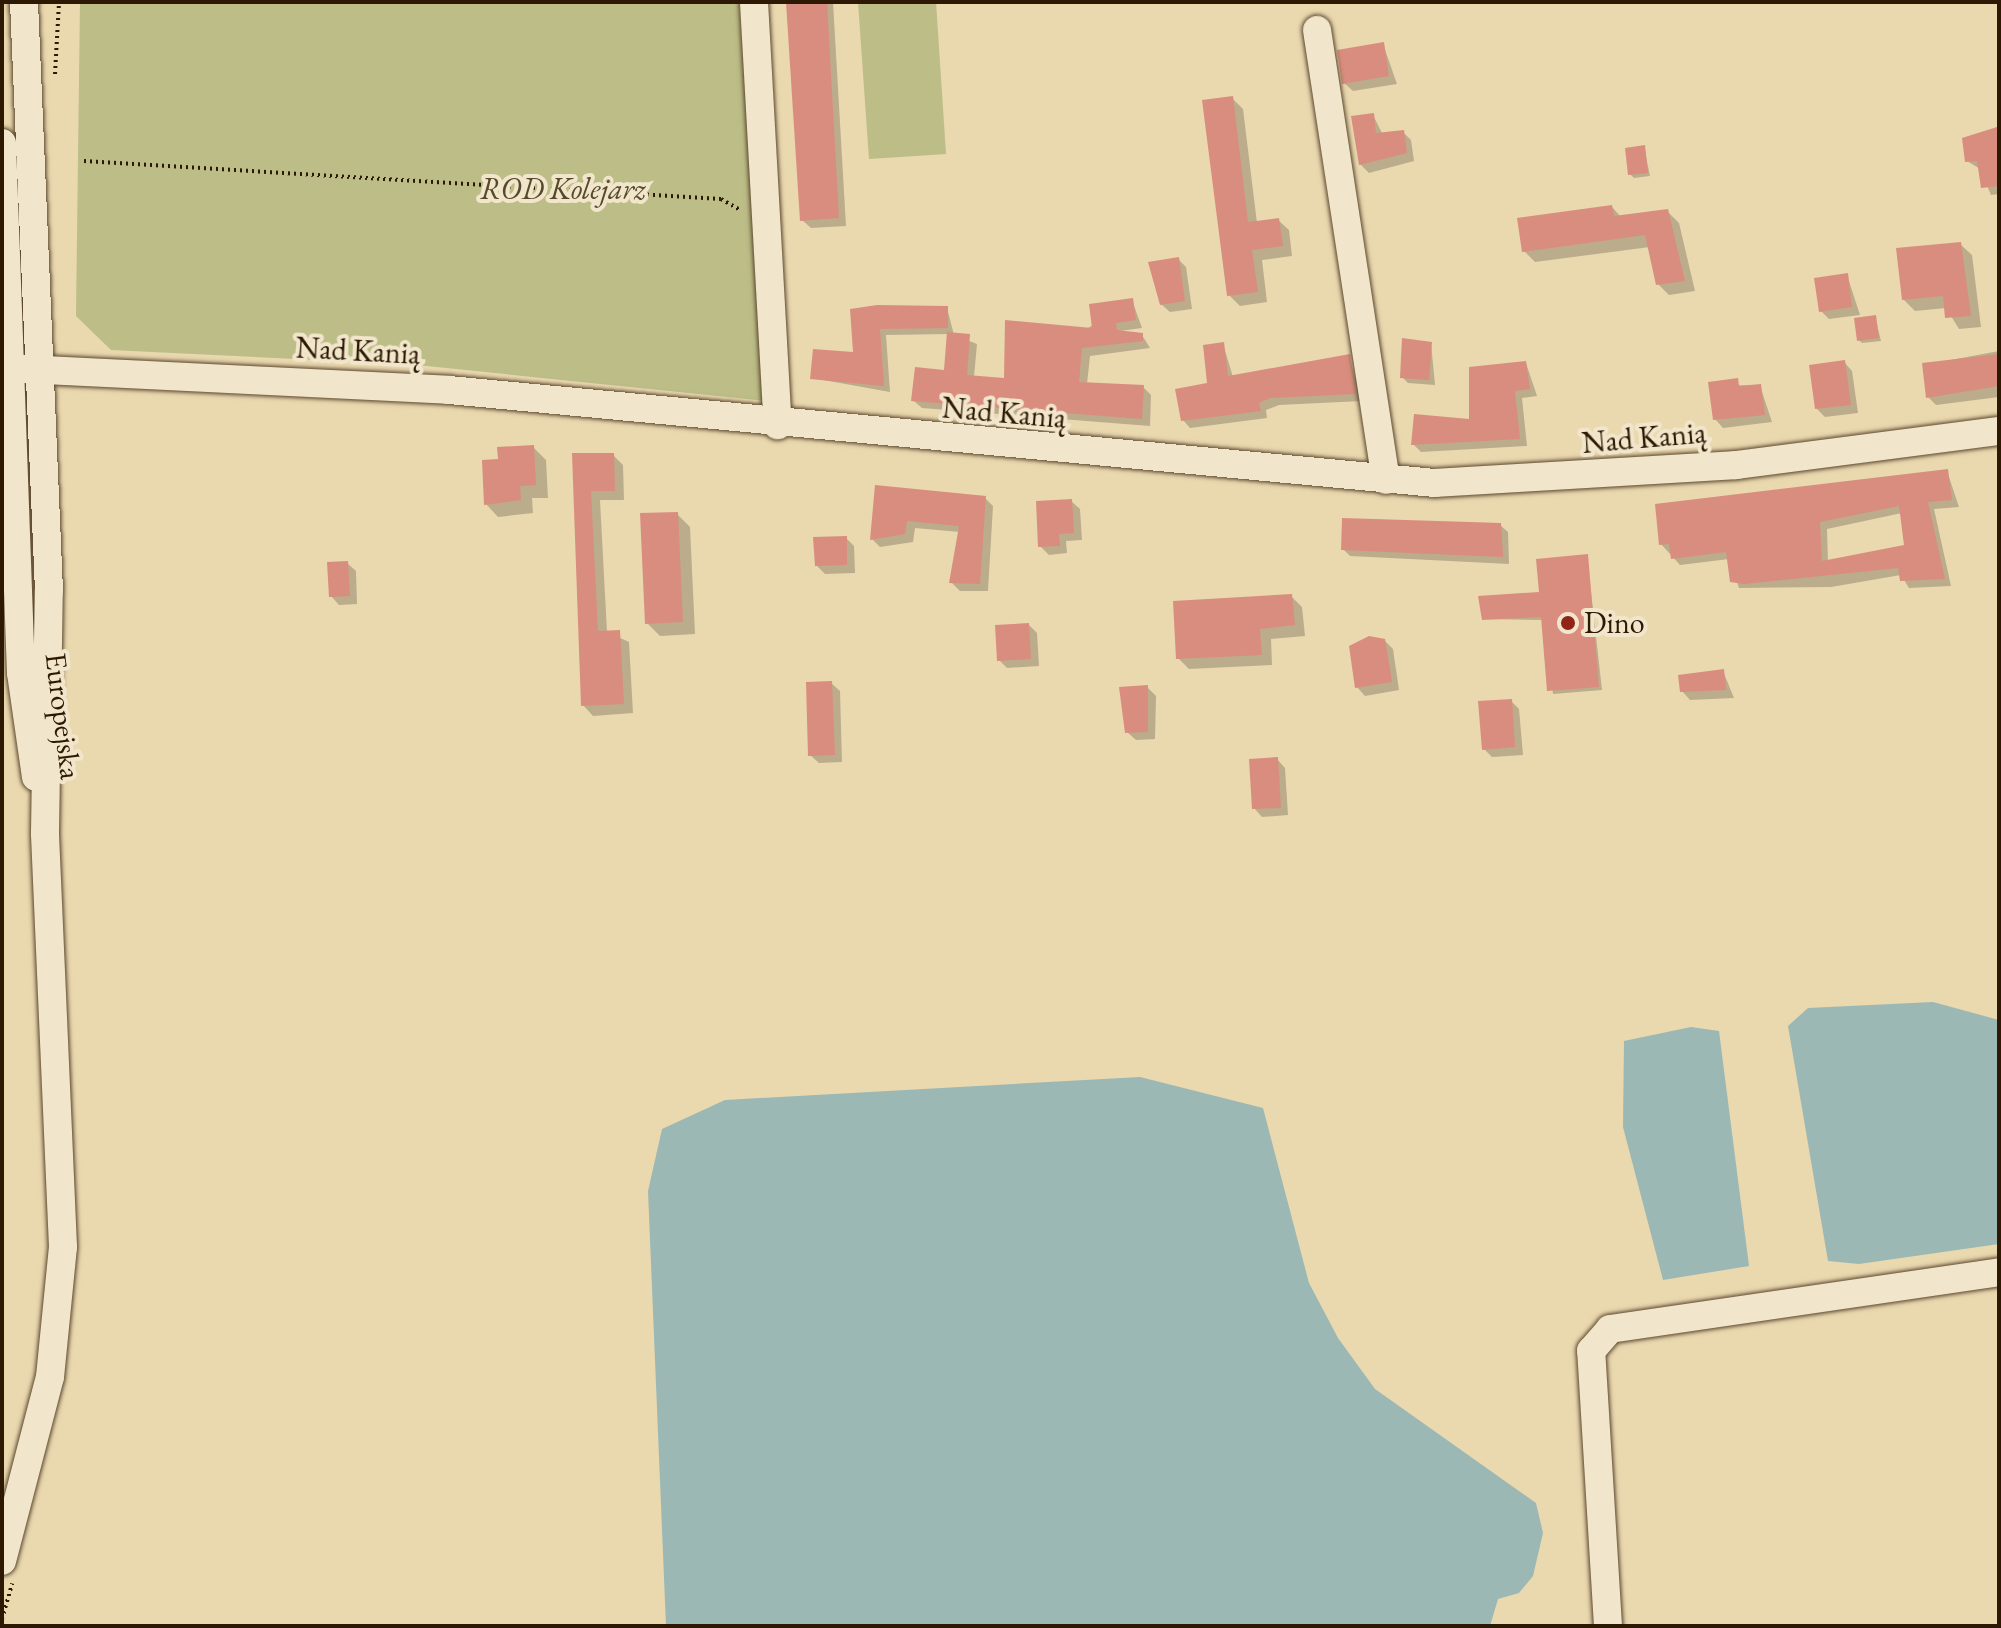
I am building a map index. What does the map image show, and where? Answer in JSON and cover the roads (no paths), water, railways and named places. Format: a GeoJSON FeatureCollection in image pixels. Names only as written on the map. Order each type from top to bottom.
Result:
{"type":"FeatureCollection","features":[{"type":"Feature","properties":{"kind":"street","name":"Europejska"},"geometry":{"type":"LineString","coordinates":[[2,1561],[60,1318],[45,833],[51,733],[41,370],[24,2]]}},
{"type":"Feature","properties":{"kind":"street"},"geometry":{"type":"LineString","coordinates":[[754,2],[778,425]]}},
{"type":"Feature","properties":{"kind":"street"},"geometry":{"type":"LineString","coordinates":[[1317,30],[1386,480]]}},
{"type":"Feature","properties":{"kind":"street","name":"Europejska"},"geometry":{"type":"LineString","coordinates":[[2,143],[5,368],[21,673],[45,833]]}},
{"type":"Feature","properties":{"kind":"street","name":"Nad Kanią"},"geometry":{"type":"LineString","coordinates":[[5,368],[449,390],[778,425],[1386,480],[1561,479],[1999,431]]}},
{"type":"Feature","properties":{"kind":"street"},"geometry":{"type":"LineString","coordinates":[[1608,1626],[1591,1351],[1610,1329],[1999,1272]]}},
{"type":"Feature","properties":{"kind":"water"},"geometry":{"type":"Polygon","coordinates":[[[1933,1002],[1999,1020],[1999,1244],[1859,1264],[1828,1261],[1788,1026],[1808,1008],[1933,1002]]]}},
{"type":"Feature","properties":{"kind":"water"},"geometry":{"type":"Polygon","coordinates":[[[1691,1027],[1719,1031],[1749,1266],[1663,1280],[1623,1127],[1624,1041],[1691,1027]]]}},
{"type":"Feature","properties":{"kind":"water"},"geometry":{"type":"Polygon","coordinates":[[[1140,1077],[1263,1108],[1309,1283],[1338,1338],[1375,1389],[1536,1503],[1543,1533],[1533,1576],[1519,1593],[1498,1599],[1490,1626],[666,1626],[648,1191],[662,1129],[725,1100],[1140,1077]]]}},
{"type":"Feature","properties":{"kind":"place","name":"Dino"},"geometry":{"type":"Point","coordinates":[1568,623]}},
{"type":"Feature","properties":{"kind":"park label","name":"ROD Kolejarz"},"geometry":{"type":"Point","coordinates":[563,189]}}]}
